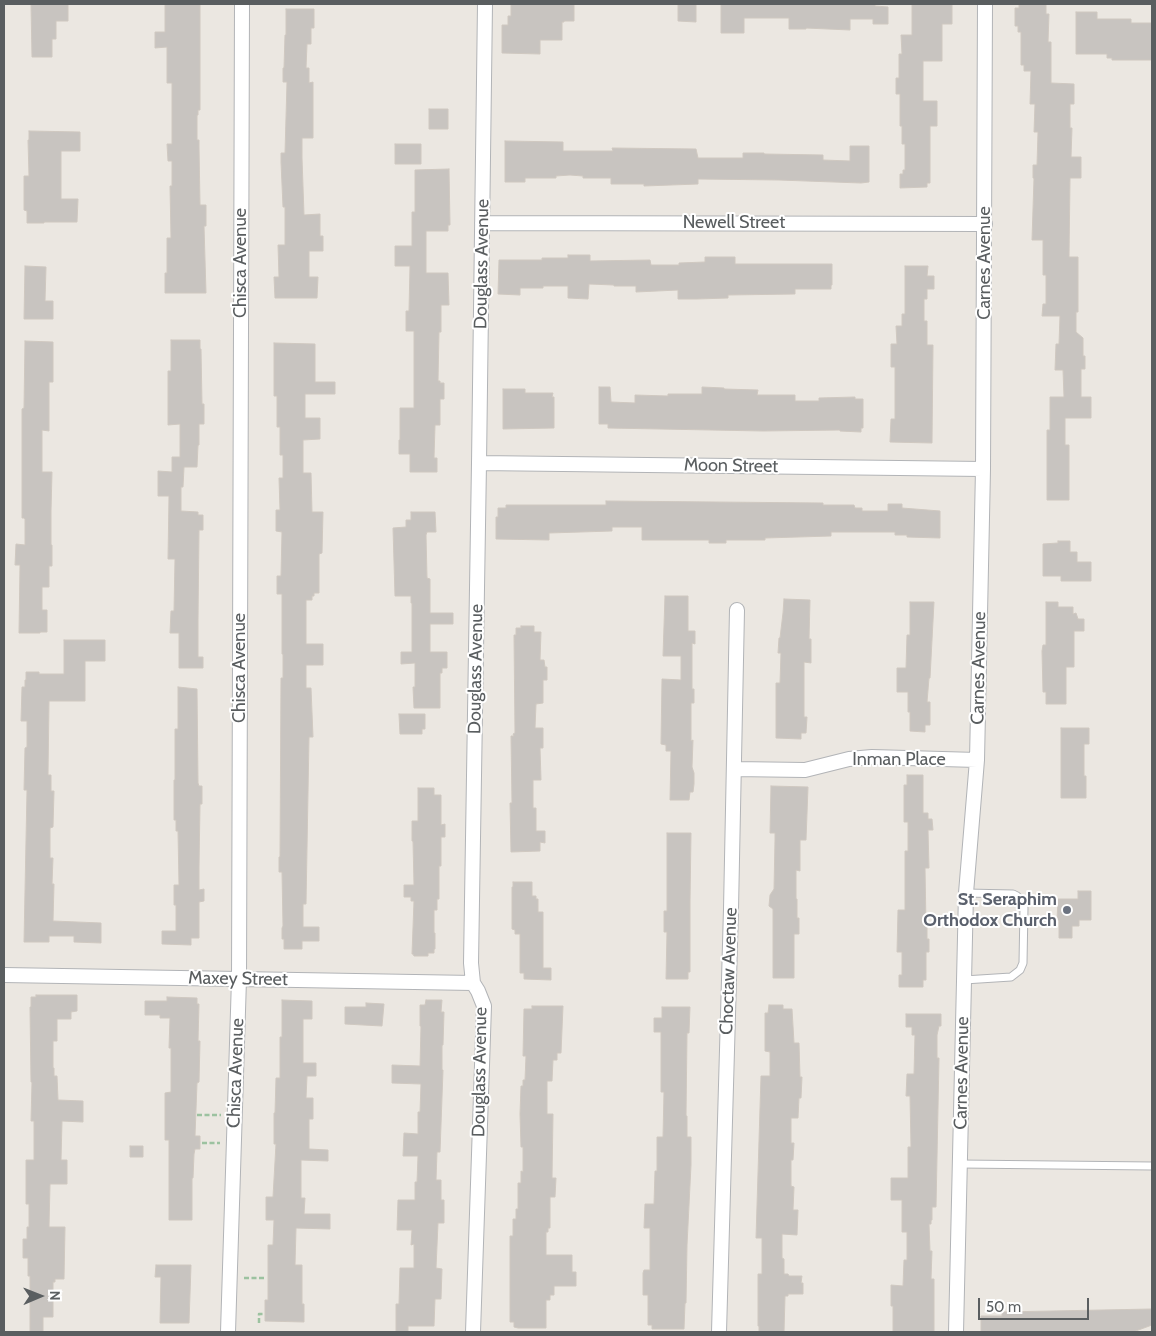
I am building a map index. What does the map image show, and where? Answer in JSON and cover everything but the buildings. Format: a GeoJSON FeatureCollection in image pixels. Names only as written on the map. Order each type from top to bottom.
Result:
{"type":"FeatureCollection","features":[{"type":"Feature","properties":{"kind":"street","name":"Chisca Avenue"},"geometry":{"type":"LineString","coordinates":[[228,1332],[239,979],[242,4]]}},
{"type":"Feature","properties":{"kind":"street","name":"Douglass Avenue"},"geometry":{"type":"LineString","coordinates":[[473,1332],[484,1006],[473,983],[471,963],[485,4]]}},
{"type":"Feature","properties":{"kind":"street","name":"Carnes Avenue"},"geometry":{"type":"LineString","coordinates":[[956,1332],[966,893],[977,760],[983,469],[986,4]]}},
{"type":"Feature","properties":{"kind":"street","name":"Newell Street"},"geometry":{"type":"LineString","coordinates":[[482,223],[985,224]]}},
{"type":"Feature","properties":{"kind":"street","name":"Moon Street"},"geometry":{"type":"LineString","coordinates":[[479,463],[983,469]]}},
{"type":"Feature","properties":{"kind":"street","name":"Choctaw Avenue"},"geometry":{"type":"LineString","coordinates":[[719,1332],[737,610]]}},
{"type":"Feature","properties":{"kind":"street","name":"Inman Place"},"geometry":{"type":"LineString","coordinates":[[734,769],[805,770],[848,759],[872,758],[977,760]]}},
{"type":"Feature","properties":{"kind":"street","name":"Maxey Street"},"geometry":{"type":"LineString","coordinates":[[4,975],[473,983]]}},
{"type":"Feature","properties":{"kind":"lane"},"geometry":{"type":"LineString","coordinates":[[964,980],[1011,977],[1020,970],[1023,954],[1024,908],[1017,896],[1013,894],[966,893]]}},
{"type":"Feature","properties":{"kind":"lane"},"geometry":{"type":"LineString","coordinates":[[960,1164],[1152,1166]]}},
{"type":"Feature","properties":{"kind":"path"},"geometry":{"type":"LineString","coordinates":[[197,1115],[222,1115]]}},
{"type":"Feature","properties":{"kind":"path"},"geometry":{"type":"LineString","coordinates":[[202,1143],[222,1143]]}},
{"type":"Feature","properties":{"kind":"path"},"geometry":{"type":"LineString","coordinates":[[244,1278],[264,1278]]}},
{"type":"Feature","properties":{"kind":"path"},"geometry":{"type":"LineString","coordinates":[[259,1323],[259,1314],[263,1314]]}},
{"type":"Feature","properties":{"kind":"place","name":"St. Seraphim Orthodox Church"},"geometry":{"type":"Point","coordinates":[1067,910]}}]}
